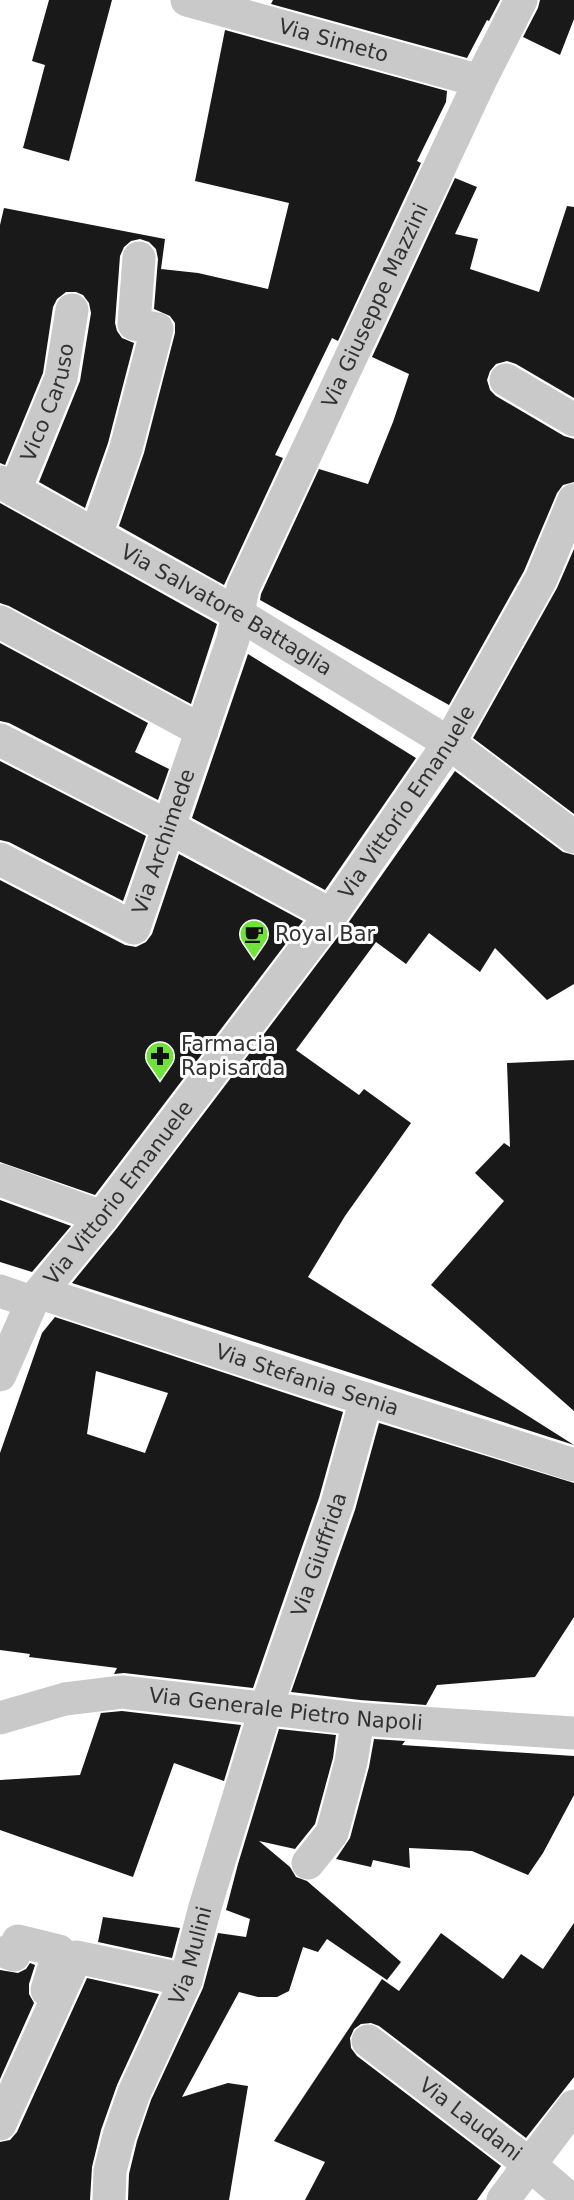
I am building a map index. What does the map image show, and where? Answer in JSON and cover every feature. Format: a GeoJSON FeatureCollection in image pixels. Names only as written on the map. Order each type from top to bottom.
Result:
{"type":"FeatureCollection","features":[{"type":"Feature","properties":{"kind":"street","name":"Via Simeto"},"geometry":{"type":"LineString","coordinates":[[187,0],[480,81]]}},
{"type":"Feature","properties":{"kind":"street","name":"Via Giuseppe Mazzini"},"geometry":{"type":"LineString","coordinates":[[238,614],[243,588],[520,0]]}},
{"type":"Feature","properties":{"kind":"street"},"geometry":{"type":"LineString","coordinates":[[96,535],[126,448],[157,329],[134,324],[139,258]]}},
{"type":"Feature","properties":{"kind":"street","name":"Vico Caruso"},"geometry":{"type":"LineString","coordinates":[[5,487],[61,378],[72,310]]}},
{"type":"Feature","properties":{"kind":"street"},"geometry":{"type":"LineString","coordinates":[[506,380],[574,420]]}},
{"type":"Feature","properties":{"kind":"street","name":"Via Salvatore Battaglia"},"geometry":{"type":"LineString","coordinates":[[5,487],[238,614],[449,743],[574,837]]}},
{"type":"Feature","properties":{"kind":"street","name":"Via Vittorio Emanuele"},"geometry":{"type":"LineString","coordinates":[[0,1375],[37,1297],[102,1217],[331,915],[449,743],[541,579],[574,500]]}},
{"type":"Feature","properties":{"kind":"street","name":"Via Archimede"},"geometry":{"type":"LineString","coordinates":[[0,859],[134,928],[233,639],[238,614]]}},
{"type":"Feature","properties":{"kind":"street"},"geometry":{"type":"LineString","coordinates":[[0,622],[202,731]]}},
{"type":"Feature","properties":{"kind":"street"},"geometry":{"type":"LineString","coordinates":[[0,740],[169,827],[331,915]]}},
{"type":"Feature","properties":{"kind":"street"},"geometry":{"type":"LineString","coordinates":[[0,1180],[102,1217]]}},
{"type":"Feature","properties":{"kind":"street","name":"Via Stefania Senia"},"geometry":{"type":"LineString","coordinates":[[0,1291],[37,1297],[574,1465]]}},
{"type":"Feature","properties":{"kind":"street","name":"Via Giuffrida"},"geometry":{"type":"LineString","coordinates":[[266,1708],[337,1504],[366,1399]]}},
{"type":"Feature","properties":{"kind":"street","name":"Via Generale Pietro Napoli"},"geometry":{"type":"LineString","coordinates":[[0,1718],[65,1699],[122,1692],[358,1719],[574,1733]]}},
{"type":"Feature","properties":{"kind":"street","name":"Via Mulini"},"geometry":{"type":"LineString","coordinates":[[109,2200],[110,2171],[118,2136],[134,2093],[186,1980],[205,1907],[266,1708]]}},
{"type":"Feature","properties":{"kind":"street"},"geometry":{"type":"LineString","coordinates":[[308,1863],[332,1833],[351,1762],[358,1719]]}},
{"type":"Feature","properties":{"kind":"street"},"geometry":{"type":"LineString","coordinates":[[6,1952],[14,1955],[18,1941],[59,1951],[45,1996],[53,2008]]}},
{"type":"Feature","properties":{"kind":"street"},"geometry":{"type":"LineString","coordinates":[[0,2124],[76,1957],[186,1980]]}},
{"type":"Feature","properties":{"kind":"street","name":"Via Laudani"},"geometry":{"type":"LineString","coordinates":[[368,2041],[529,2164],[571,2200]]}},
{"type":"Feature","properties":{"kind":"street"},"geometry":{"type":"LineString","coordinates":[[503,2200],[574,2106]]}},
{"type":"Feature","properties":{"kind":"building"},"geometry":{"type":"Polygon","coordinates":[[[49,0],[112,0],[69,161],[23,148],[45,65],[32,61],[49,0]]]}},
{"type":"Feature","properties":{"kind":"building"},"geometry":{"type":"Polygon","coordinates":[[[273,0],[500,0],[467,58],[271,4],[273,0]]]}},
{"type":"Feature","properties":{"kind":"building"},"geometry":{"type":"Polygon","coordinates":[[[540,0],[574,0],[574,19],[560,55],[523,37],[540,0]]]}},
{"type":"Feature","properties":{"kind":"building"},"geometry":{"type":"Polygon","coordinates":[[[225,30],[447,91],[446,102],[417,161],[421,163],[338,341],[332,338],[275,455],[283,458],[224,585],[119,526],[144,453],[175,333],[175,323],[170,316],[154,309],[158,259],[156,249],[149,242],[140,239],[131,241],[124,247],[120,256],[115,323],[122,338],[134,343],[108,443],[85,508],[39,482],[80,381],[91,313],[89,303],[83,295],[66,292],[57,299],[53,307],[43,373],[5,465],[0,463],[0,225],[4,208],[165,239],[161,269],[198,273],[268,289],[289,203],[195,181],[225,30]]]}},
{"type":"Feature","properties":{"kind":"building"},"geometry":{"type":"Polygon","coordinates":[[[455,178],[477,187],[455,234],[478,239],[470,269],[539,292],[567,206],[574,207],[574,398],[507,361],[496,364],[487,380],[490,390],[496,396],[564,436],[574,439],[574,482],[563,485],[557,493],[524,571],[449,705],[260,600],[319,469],[368,484],[409,374],[372,357],[455,178]]]}},
{"type":"Feature","properties":{"kind":"building"},"geometry":{"type":"Polygon","coordinates":[[[0,503],[217,624],[191,704],[0,603],[0,503]]]}},
{"type":"Feature","properties":{"kind":"building"},"geometry":{"type":"Polygon","coordinates":[[[574,549],[574,814],[473,738],[557,588],[574,549]]]}},
{"type":"Feature","properties":{"kind":"building"},"geometry":{"type":"Polygon","coordinates":[[[0,643],[148,723],[135,752],[169,769],[158,800],[9,723],[0,721],[0,643]]]}},
{"type":"Feature","properties":{"kind":"building"},"geometry":{"type":"Polygon","coordinates":[[[248,654],[416,758],[325,890],[192,818],[248,654]]]}},
{"type":"Feature","properties":{"kind":"building"},"geometry":{"type":"Polygon","coordinates":[[[0,761],[146,836],[123,901],[9,842],[0,840],[0,761]]]}},
{"type":"Feature","properties":{"kind":"building"},"geometry":{"type":"Polygon","coordinates":[[[455,771],[563,852],[574,855],[574,984],[547,1000],[495,948],[480,972],[429,933],[406,964],[376,942],[296,1050],[359,1095],[364,1089],[411,1123],[345,1216],[308,1277],[574,1445],[72,1283],[117,1228],[346,926],[455,771]]]}},
{"type":"Feature","properties":{"kind":"building"},"geometry":{"type":"Polygon","coordinates":[[[179,854],[303,921],[95,1195],[0,1162],[0,880],[125,945],[136,947],[146,942],[152,934],[179,854]]]}},
{"type":"Feature","properties":{"kind":"building"},"geometry":{"type":"Polygon","coordinates":[[[574,1060],[574,1411],[431,1285],[504,1201],[475,1173],[504,1143],[510,1147],[507,1063],[574,1060]]]}},
{"type":"Feature","properties":{"kind":"building"},"geometry":{"type":"Polygon","coordinates":[[[0,1200],[71,1226],[32,1272],[0,1262],[0,1200]]]}},
{"type":"Feature","properties":{"kind":"building"},"geometry":{"type":"Polygon","coordinates":[[[55,1317],[343,1412],[319,1498],[253,1688],[124,1673],[114,1674],[117,1668],[29,1657],[30,1654],[0,1650],[0,1453],[42,1333],[55,1317]],[[96,1371],[87,1434],[145,1453],[168,1393],[96,1371]]]}},
{"type":"Feature","properties":{"kind":"building"},"geometry":{"type":"Polygon","coordinates":[[[379,1423],[574,1483],[574,1617],[535,1677],[437,1685],[426,1705],[291,1692],[355,1510],[379,1423]]]}},
{"type":"Feature","properties":{"kind":"building"},"geometry":{"type":"Polygon","coordinates":[[[122,1711],[241,1725],[224,1781],[174,1763],[133,1877],[0,1830],[0,1780],[80,1775],[101,1713],[122,1711]]]}},
{"type":"Feature","properties":{"kind":"building"},"geometry":{"type":"Polygon","coordinates":[[[279,1729],[336,1735],[333,1758],[315,1824],[295,1849],[259,1841],[290,1867],[296,1877],[307,1881],[401,1962],[387,1980],[327,1939],[318,1952],[303,1947],[289,1991],[277,1997],[258,1997],[239,1992],[182,2097],[228,2083],[248,2086],[229,2200],[128,2200],[129,2174],[137,2141],[151,2100],[203,1988],[218,1933],[246,1937],[250,1919],[226,1910],[279,1729]]]}},
{"type":"Feature","properties":{"kind":"building"},"geometry":{"type":"Polygon","coordinates":[[[374,1739],[405,1741],[402,1745],[574,1756],[574,1795],[543,1853],[528,1875],[472,1851],[409,1848],[410,1868],[373,1860],[371,1867],[336,1859],[350,1838],[374,1739]]]}},
{"type":"Feature","properties":{"kind":"building"},"geometry":{"type":"Polygon","coordinates":[[[103,1917],[180,1928],[172,1958],[98,1942],[103,1917]]]}},
{"type":"Feature","properties":{"kind":"building"},"geometry":{"type":"Polygon","coordinates":[[[574,1923],[574,2077],[526,2138],[379,2026],[371,2023],[361,2024],[354,2029],[350,2038],[351,2048],[357,2056],[501,2166],[477,2200],[305,2200],[325,2162],[274,2141],[382,1979],[399,1991],[441,1933],[503,1979],[521,1954],[543,1969],[574,1923]]]}},
{"type":"Feature","properties":{"kind":"building"},"geometry":{"type":"Polygon","coordinates":[[[30,1963],[35,1965],[29,1984],[29,1994],[34,2003],[0,2079],[0,1970],[18,1973],[26,1969],[30,1963]]]}},
{"type":"Feature","properties":{"kind":"building"},"geometry":{"type":"Polygon","coordinates":[[[87,1978],[159,1994],[117,2085],[101,2130],[92,2167],[90,2200],[0,2200],[0,2142],[10,2140],[17,2132],[87,1978]]]}},
{"type":"Feature","properties":{"kind":"place","name":"Royal Bar"},"geometry":{"type":"Point","coordinates":[254,960]}},
{"type":"Feature","properties":{"kind":"place","name":"Farmacia Rapisarda"},"geometry":{"type":"Point","coordinates":[160,1082]}}]}
